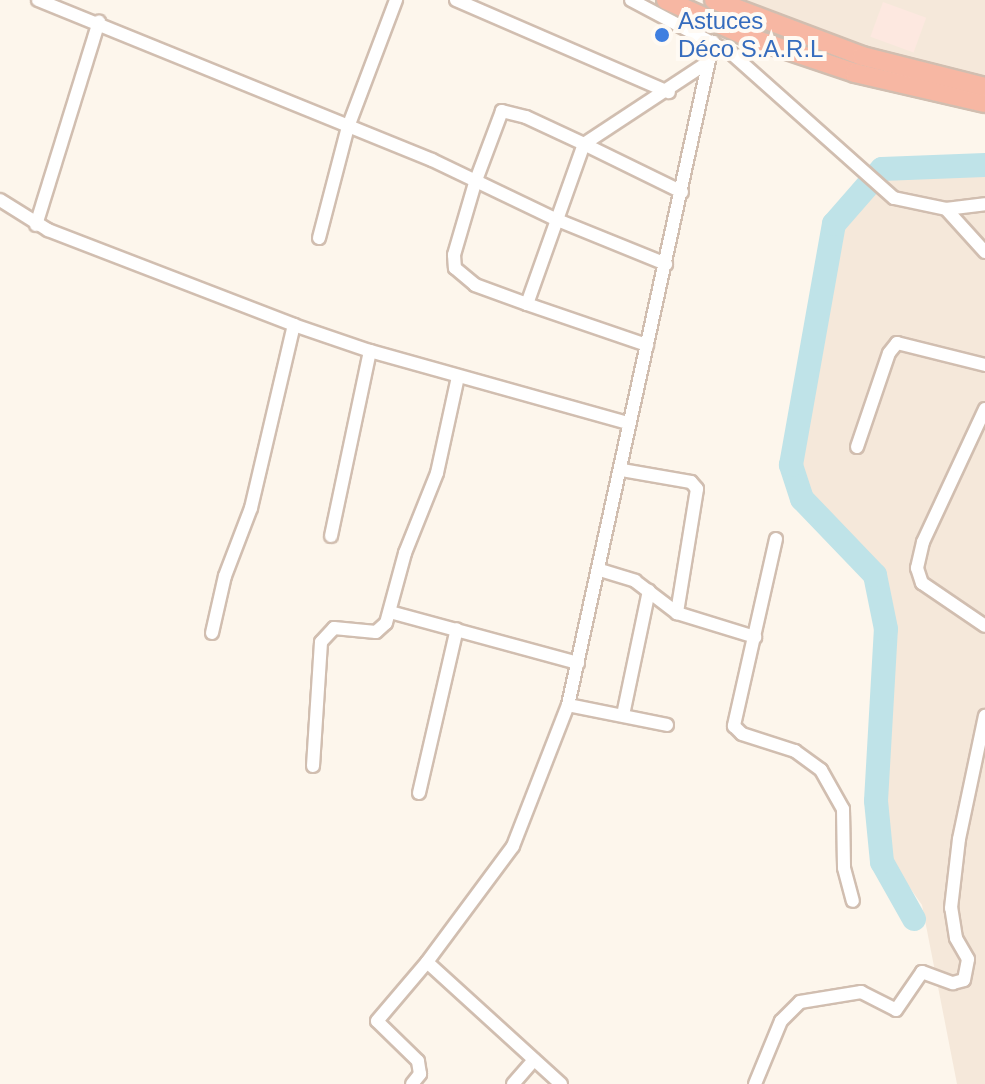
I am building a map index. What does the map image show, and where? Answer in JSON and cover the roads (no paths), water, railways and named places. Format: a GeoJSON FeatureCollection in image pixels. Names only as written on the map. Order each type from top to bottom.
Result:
{"type":"FeatureCollection","features":[{"type":"Feature","properties":{"kind":"highway"},"geometry":{"type":"LineString","coordinates":[[666,0],[748,37],[855,73],[985,103]]}},
{"type":"Feature","properties":{"kind":"highway"},"geometry":{"type":"LineString","coordinates":[[714,0],[862,56],[985,87]]}},
{"type":"Feature","properties":{"kind":"street"},"geometry":{"type":"LineString","coordinates":[[38,0],[99,22],[191,65],[348,126],[555,219],[666,264]]}},
{"type":"Feature","properties":{"kind":"street"},"geometry":{"type":"LineString","coordinates":[[319,238],[348,126],[396,0]]}},
{"type":"Feature","properties":{"kind":"street"},"geometry":{"type":"LineString","coordinates":[[456,0],[669,92]]}},
{"type":"Feature","properties":{"kind":"street"},"geometry":{"type":"LineString","coordinates":[[631,0],[713,42],[894,198],[946,209],[985,204]]}},
{"type":"Feature","properties":{"kind":"street"},"geometry":{"type":"LineString","coordinates":[[36,225],[99,22]]}},
{"type":"Feature","properties":{"kind":"street"},"geometry":{"type":"LineString","coordinates":[[412,1084],[420,1074],[418,1061],[377,1021],[487,887],[513,846],[568,705],[622,470],[628,423],[666,264],[713,42]]}},
{"type":"Feature","properties":{"kind":"street"},"geometry":{"type":"LineString","coordinates":[[527,304],[584,144],[669,92],[707,63]]}},
{"type":"Feature","properties":{"kind":"street"},"geometry":{"type":"LineString","coordinates":[[647,345],[527,304],[458,275],[454,255],[475,183],[502,111],[584,144],[682,192]]}},
{"type":"Feature","properties":{"kind":"street"},"geometry":{"type":"LineString","coordinates":[[0,200],[36,225],[294,325],[458,377],[628,423]]}},
{"type":"Feature","properties":{"kind":"street"},"geometry":{"type":"LineString","coordinates":[[946,209],[985,252]]}},
{"type":"Feature","properties":{"kind":"street"},"geometry":{"type":"LineString","coordinates":[[212,633],[225,576],[251,508],[294,325]]}},
{"type":"Feature","properties":{"kind":"street"},"geometry":{"type":"LineString","coordinates":[[857,447],[889,353],[897,343],[985,365]]}},
{"type":"Feature","properties":{"kind":"street"},"geometry":{"type":"LineString","coordinates":[[331,536],[370,351]]}},
{"type":"Feature","properties":{"kind":"street"},"geometry":{"type":"LineString","coordinates":[[313,766],[324,635],[334,628],[376,632],[390,612],[405,553],[437,473],[458,377]]}},
{"type":"Feature","properties":{"kind":"street"},"geometry":{"type":"LineString","coordinates":[[985,409],[923,542],[917,568],[922,583],[985,626]]}},
{"type":"Feature","properties":{"kind":"street"},"geometry":{"type":"LineString","coordinates":[[622,470],[691,482],[697,489],[677,613]]}},
{"type":"Feature","properties":{"kind":"street"},"geometry":{"type":"LineString","coordinates":[[776,539],[734,726],[742,734],[795,751],[821,770],[843,809],[844,868],[853,901]]}},
{"type":"Feature","properties":{"kind":"street"},"geometry":{"type":"LineString","coordinates":[[600,570],[635,581],[677,613],[755,637]]}},
{"type":"Feature","properties":{"kind":"street"},"geometry":{"type":"LineString","coordinates":[[623,715],[649,591]]}},
{"type":"Feature","properties":{"kind":"street"},"geometry":{"type":"LineString","coordinates":[[390,612],[578,663]]}},
{"type":"Feature","properties":{"kind":"street"},"geometry":{"type":"LineString","coordinates":[[419,793],[457,629]]}},
{"type":"Feature","properties":{"kind":"street"},"geometry":{"type":"LineString","coordinates":[[568,705],[667,725]]}},
{"type":"Feature","properties":{"kind":"street"},"geometry":{"type":"LineString","coordinates":[[755,1084],[781,1021],[800,1002],[861,992],[896,1010],[922,972],[953,983],[964,980],[968,959],[956,938],[951,908],[959,839],[985,716]]}},
{"type":"Feature","properties":{"kind":"street"},"geometry":{"type":"LineString","coordinates":[[427,962],[561,1084]]}},
{"type":"Feature","properties":{"kind":"street"},"geometry":{"type":"LineString","coordinates":[[513,1084],[534,1060]]}},
{"type":"Feature","properties":{"kind":"waterway"},"geometry":{"type":"LineString","coordinates":[[914,919],[882,862],[876,801],[886,629],[875,575],[802,499],[791,465],[834,224],[882,169],[985,165]]}},
{"type":"Feature","properties":{"kind":"place","name":"Astuces Déco S.A.R.L"},"geometry":{"type":"Point","coordinates":[662,35]}}]}
